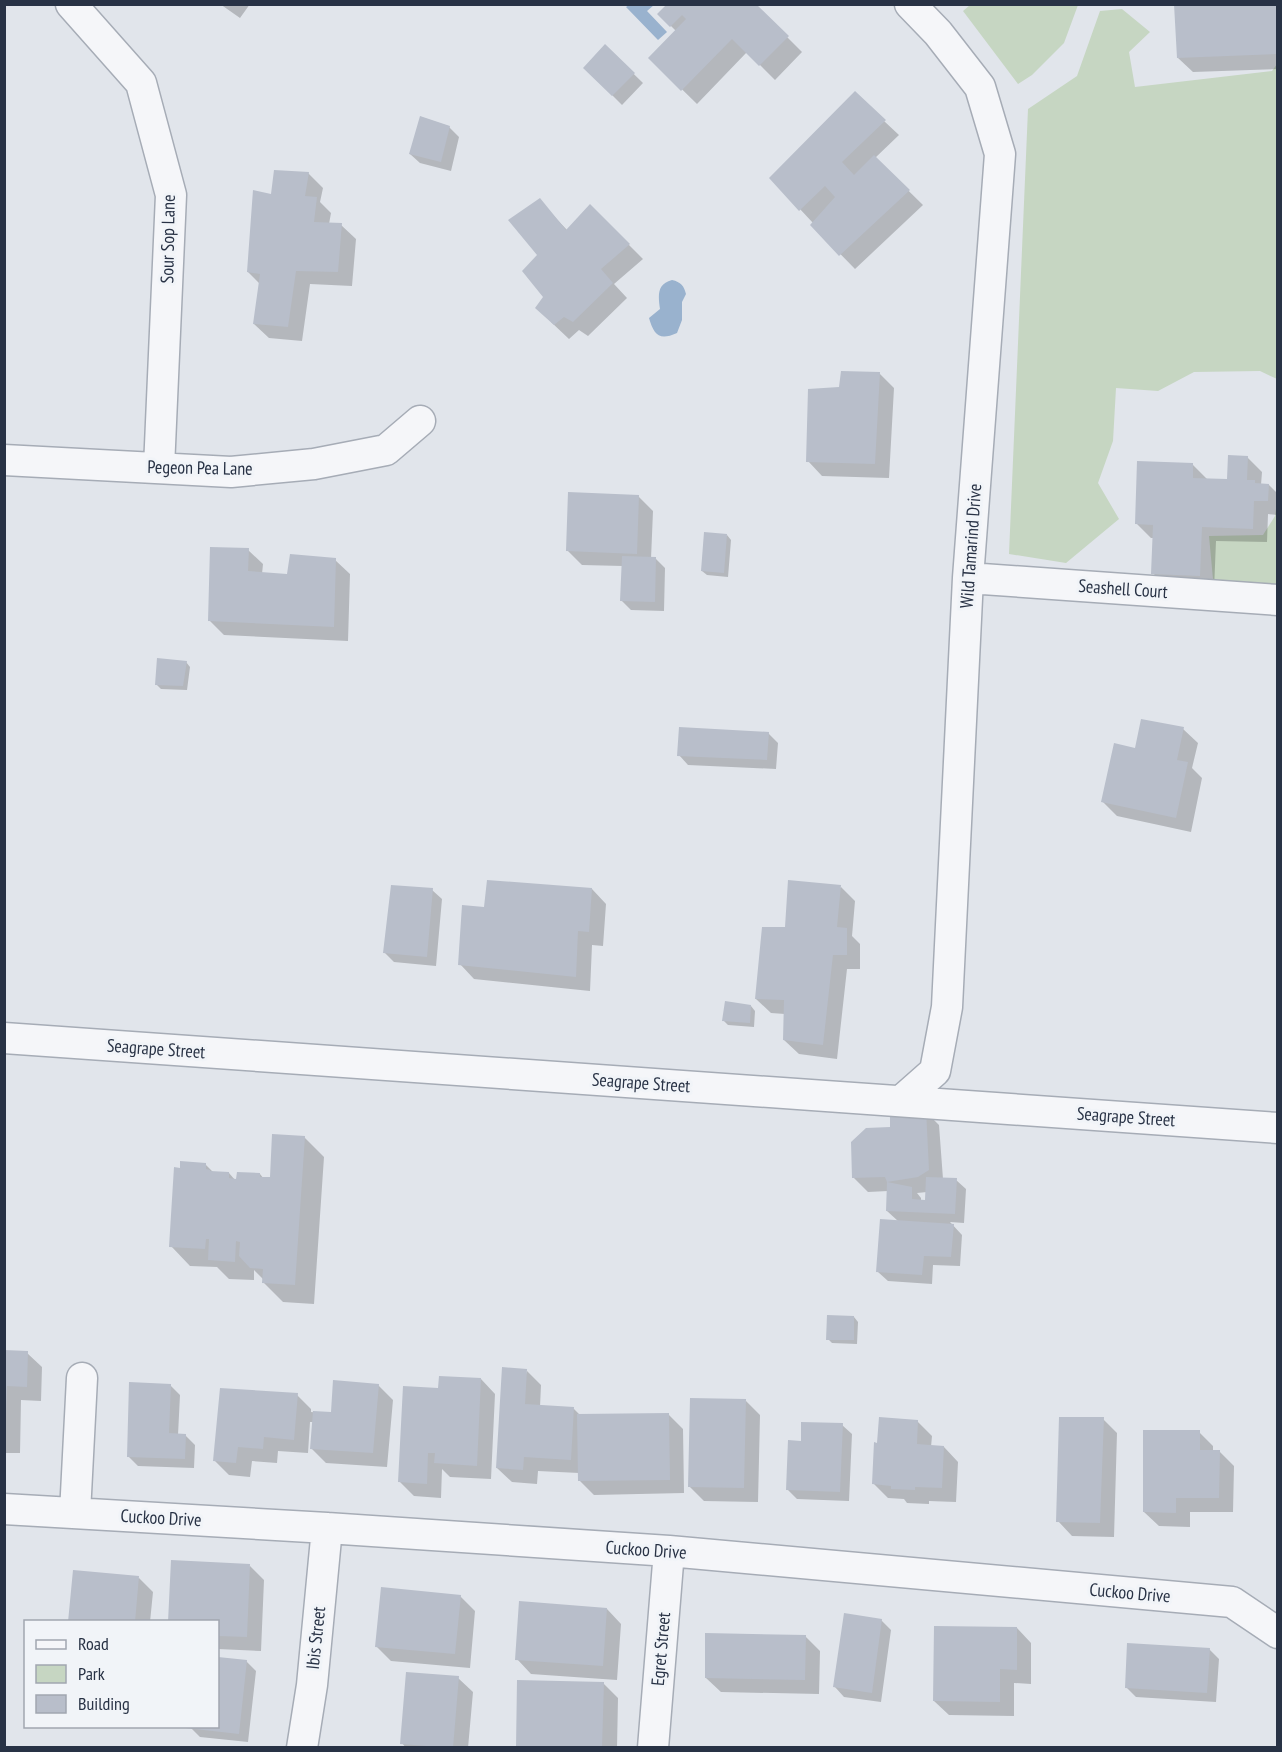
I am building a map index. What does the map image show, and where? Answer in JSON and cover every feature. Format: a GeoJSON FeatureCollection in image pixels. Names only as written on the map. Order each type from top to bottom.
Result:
{"type":"FeatureCollection","features":[{"type":"Feature","properties":{"kind":"street","name":"Sour Sop Lane"},"geometry":{"type":"LineString","coordinates":[[71,4],[141,83],[171,195],[159,468]]}},
{"type":"Feature","properties":{"kind":"street","name":"Wild Tamarind Drive"},"geometry":{"type":"LineString","coordinates":[[901,1101],[935,1071],[946,1007],[968,578],[1000,154],[980,87],[938,33],[910,4]]}},
{"type":"Feature","properties":{"kind":"street","name":"Pegeon Pea Lane"},"geometry":{"type":"LineString","coordinates":[[4,460],[231,472],[314,465],[386,450],[420,421]]}},
{"type":"Feature","properties":{"kind":"street","name":"Seashell Court"},"geometry":{"type":"LineString","coordinates":[[968,578],[1278,600]]}},
{"type":"Feature","properties":{"kind":"street","name":"Seagrape Street"},"geometry":{"type":"LineString","coordinates":[[4,1038],[1278,1128]]}},
{"type":"Feature","properties":{"kind":"street"},"geometry":{"type":"LineString","coordinates":[[75,1513],[82,1378]]}},
{"type":"Feature","properties":{"kind":"street","name":"Cuckoo Drive"},"geometry":{"type":"LineString","coordinates":[[4,1509],[669,1551],[1232,1602],[1278,1633]]}},
{"type":"Feature","properties":{"kind":"street","name":"Ibis Street"},"geometry":{"type":"LineString","coordinates":[[302,1748],[312,1685],[327,1528]]}},
{"type":"Feature","properties":{"kind":"street","name":"Egret Street"},"geometry":{"type":"LineString","coordinates":[[653,1748],[669,1551]]}},
{"type":"Feature","properties":{"kind":"green space"},"geometry":{"type":"Polygon","coordinates":[[[970,5],[1078,5],[1064,43],[1032,75],[1018,84],[963,11],[970,5]]]}},
{"type":"Feature","properties":{"kind":"green space"},"geometry":{"type":"Polygon","coordinates":[[[1122,9],[1150,32],[1129,52],[1135,87],[1272,71],[1277,64],[1277,379],[1260,371],[1194,372],[1158,391],[1116,388],[1113,441],[1098,483],[1119,519],[1066,563],[1009,554],[1028,109],[1077,76],[1100,11],[1122,9]]]}},
{"type":"Feature","properties":{"kind":"green space"},"geometry":{"type":"Polygon","coordinates":[[[1277,502],[1277,587],[1213,579],[1209,536],[1263,535],[1275,516],[1277,502]]]}},
{"type":"Feature","properties":{"kind":"water"},"geometry":{"type":"Polygon","coordinates":[[[654,5],[647,11],[667,32],[658,40],[626,7],[654,5]]]}},
{"type":"Feature","properties":{"kind":"water"},"geometry":{"type":"Polygon","coordinates":[[[672,280],[682,285],[686,294],[682,302],[682,320],[677,333],[662,336],[655,332],[649,318],[660,309],[661,287],[672,280]]]}},
{"type":"Feature","properties":{"kind":"building"},"geometry":{"type":"Polygon","coordinates":[[[667,4],[756,4],[789,36],[759,66],[732,39],[681,91],[648,58],[686,19],[682,15],[670,27],[657,14],[667,4]]]}},
{"type":"Feature","properties":{"kind":"building"},"geometry":{"type":"Polygon","coordinates":[[[1174,4],[1278,4],[1278,54],[1177,58],[1174,4]]]}},
{"type":"Feature","properties":{"kind":"building"},"geometry":{"type":"Polygon","coordinates":[[[605,44],[635,73],[612,96],[583,68],[605,44]]]}},
{"type":"Feature","properties":{"kind":"building"},"geometry":{"type":"Polygon","coordinates":[[[855,91],[886,120],[842,162],[854,175],[874,155],[910,190],[839,256],[810,225],[835,197],[825,186],[799,211],[769,178],[855,91]]]}},
{"type":"Feature","properties":{"kind":"building"},"geometry":{"type":"Polygon","coordinates":[[[420,116],[450,126],[441,162],[409,154],[420,116]]]}},
{"type":"Feature","properties":{"kind":"building"},"geometry":{"type":"Polygon","coordinates":[[[274,170],[309,172],[305,196],[317,197],[314,222],[342,223],[338,272],[296,271],[288,327],[253,324],[260,274],[247,272],[253,190],[271,194],[274,170]]]}},
{"type":"Feature","properties":{"kind":"building"},"geometry":{"type":"Polygon","coordinates":[[[540,198],[566,230],[590,204],[630,244],[601,269],[613,283],[573,322],[564,317],[554,325],[535,308],[543,297],[522,271],[537,255],[508,220],[540,198]]]}},
{"type":"Feature","properties":{"kind":"building"},"geometry":{"type":"Polygon","coordinates":[[[841,371],[880,372],[875,464],[806,462],[808,389],[839,387],[841,371]]]}},
{"type":"Feature","properties":{"kind":"building"},"geometry":{"type":"Polygon","coordinates":[[[1228,455],[1248,456],[1247,480],[1269,484],[1268,501],[1254,501],[1253,529],[1202,527],[1200,576],[1151,574],[1153,525],[1135,524],[1137,461],[1193,463],[1193,478],[1227,479],[1228,455]]]}},
{"type":"Feature","properties":{"kind":"building"},"geometry":{"type":"Polygon","coordinates":[[[568,492],[639,495],[637,554],[566,551],[568,492]]]}},
{"type":"Feature","properties":{"kind":"building"},"geometry":{"type":"Polygon","coordinates":[[[704,532],[727,534],[724,573],[701,571],[704,532]]]}},
{"type":"Feature","properties":{"kind":"building"},"geometry":{"type":"Polygon","coordinates":[[[210,547],[249,548],[248,571],[287,574],[290,554],[336,558],[334,627],[208,621],[210,547]]]}},
{"type":"Feature","properties":{"kind":"building"},"geometry":{"type":"Polygon","coordinates":[[[622,556],[656,557],[655,602],[620,601],[622,556]]]}},
{"type":"Feature","properties":{"kind":"building"},"geometry":{"type":"Polygon","coordinates":[[[157,658],[187,661],[183,686],[155,685],[157,658]]]}},
{"type":"Feature","properties":{"kind":"building"},"geometry":{"type":"Polygon","coordinates":[[[1141,719],[1184,727],[1177,760],[1188,762],[1176,818],[1101,802],[1114,743],[1135,748],[1141,719]]]}},
{"type":"Feature","properties":{"kind":"building"},"geometry":{"type":"Polygon","coordinates":[[[679,727],[769,732],[767,760],[677,756],[679,727]]]}},
{"type":"Feature","properties":{"kind":"building"},"geometry":{"type":"Polygon","coordinates":[[[487,880],[592,888],[589,932],[578,931],[576,977],[458,965],[462,905],[484,907],[487,880]]]}},
{"type":"Feature","properties":{"kind":"building"},"geometry":{"type":"Polygon","coordinates":[[[788,880],[841,885],[837,927],[847,928],[847,955],[833,955],[823,1045],[783,1040],[784,1000],[755,999],[762,927],[785,927],[788,880]]]}},
{"type":"Feature","properties":{"kind":"building"},"geometry":{"type":"Polygon","coordinates":[[[391,885],[433,888],[427,957],[383,953],[391,885]]]}},
{"type":"Feature","properties":{"kind":"building"},"geometry":{"type":"Polygon","coordinates":[[[725,1001],[751,1005],[750,1023],[722,1021],[725,1001]]]}},
{"type":"Feature","properties":{"kind":"building"},"geometry":{"type":"Polygon","coordinates":[[[926,1109],[929,1170],[918,1177],[887,1182],[885,1177],[852,1178],[851,1142],[866,1128],[890,1127],[890,1111],[926,1109]]]}},
{"type":"Feature","properties":{"kind":"building"},"geometry":{"type":"Polygon","coordinates":[[[272,1134],[305,1136],[295,1285],[262,1283],[263,1269],[250,1268],[239,1256],[240,1242],[236,1241],[235,1262],[208,1260],[209,1239],[206,1239],[205,1249],[169,1247],[174,1167],[180,1168],[180,1161],[206,1163],[206,1169],[210,1171],[229,1172],[229,1178],[236,1179],[237,1172],[260,1173],[260,1177],[270,1177],[272,1134]]]}},
{"type":"Feature","properties":{"kind":"building"},"geometry":{"type":"Polygon","coordinates":[[[926,1177],[957,1178],[955,1214],[886,1211],[887,1182],[912,1187],[912,1199],[925,1200],[926,1177]]]}},
{"type":"Feature","properties":{"kind":"building"},"geometry":{"type":"Polygon","coordinates":[[[880,1219],[954,1224],[951,1257],[924,1256],[922,1275],[876,1272],[880,1219]]]}},
{"type":"Feature","properties":{"kind":"building"},"geometry":{"type":"Polygon","coordinates":[[[827,1315],[854,1316],[854,1340],[826,1340],[827,1315]]]}},
{"type":"Feature","properties":{"kind":"building"},"geometry":{"type":"Polygon","coordinates":[[[4,1350],[28,1351],[27,1387],[7,1386],[6,1414],[4,1414],[4,1350]]]}},
{"type":"Feature","properties":{"kind":"building"},"geometry":{"type":"Polygon","coordinates":[[[502,1367],[527,1369],[525,1404],[574,1407],[571,1460],[524,1457],[523,1470],[496,1468],[502,1367]]]}},
{"type":"Feature","properties":{"kind":"building"},"geometry":{"type":"Polygon","coordinates":[[[439,1376],[481,1378],[477,1466],[434,1463],[435,1453],[428,1453],[427,1484],[398,1482],[403,1386],[438,1388],[439,1376]]]}},
{"type":"Feature","properties":{"kind":"building"},"geometry":{"type":"Polygon","coordinates":[[[333,1380],[379,1384],[373,1453],[310,1449],[313,1411],[331,1412],[333,1380]]]}},
{"type":"Feature","properties":{"kind":"building"},"geometry":{"type":"Polygon","coordinates":[[[129,1382],[171,1384],[169,1433],[186,1434],[185,1459],[127,1457],[129,1382]]]}},
{"type":"Feature","properties":{"kind":"building"},"geometry":{"type":"Polygon","coordinates":[[[220,1388],[298,1393],[294,1440],[264,1437],[263,1449],[238,1447],[236,1463],[213,1461],[220,1388]]]}},
{"type":"Feature","properties":{"kind":"building"},"geometry":{"type":"Polygon","coordinates":[[[690,1398],[746,1399],[744,1488],[688,1487],[690,1398]]]}},
{"type":"Feature","properties":{"kind":"building"},"geometry":{"type":"Polygon","coordinates":[[[669,1413],[670,1480],[578,1481],[577,1414],[669,1413]]]}},
{"type":"Feature","properties":{"kind":"building"},"geometry":{"type":"Polygon","coordinates":[[[879,1417],[918,1420],[917,1444],[944,1446],[942,1488],[891,1489],[891,1486],[872,1484],[874,1442],[877,1443],[879,1417]]]}},
{"type":"Feature","properties":{"kind":"building"},"geometry":{"type":"Polygon","coordinates":[[[1059,1417],[1104,1417],[1100,1523],[1056,1522],[1059,1417]]]}},
{"type":"Feature","properties":{"kind":"building"},"geometry":{"type":"Polygon","coordinates":[[[801,1422],[843,1423],[840,1492],[786,1490],[788,1440],[801,1441],[801,1422]]]}},
{"type":"Feature","properties":{"kind":"building"},"geometry":{"type":"Polygon","coordinates":[[[1143,1430],[1200,1430],[1200,1450],[1220,1450],[1219,1498],[1176,1498],[1176,1513],[1143,1512],[1143,1430]]]}},
{"type":"Feature","properties":{"kind":"building"},"geometry":{"type":"Polygon","coordinates":[[[171,1560],[250,1564],[247,1637],[219,1636],[219,1620],[168,1620],[171,1560]]]}},
{"type":"Feature","properties":{"kind":"building"},"geometry":{"type":"Polygon","coordinates":[[[73,1570],[139,1576],[135,1620],[68,1620],[73,1570]]]}},
{"type":"Feature","properties":{"kind":"building"},"geometry":{"type":"Polygon","coordinates":[[[381,1587],[461,1595],[455,1654],[375,1647],[381,1587]]]}},
{"type":"Feature","properties":{"kind":"building"},"geometry":{"type":"Polygon","coordinates":[[[519,1601],[607,1608],[603,1666],[515,1660],[519,1601]]]}},
{"type":"Feature","properties":{"kind":"building"},"geometry":{"type":"Polygon","coordinates":[[[844,1613],[882,1619],[872,1693],[833,1687],[844,1613]]]}},
{"type":"Feature","properties":{"kind":"building"},"geometry":{"type":"Polygon","coordinates":[[[934,1626],[1017,1627],[1017,1670],[1000,1669],[1000,1702],[933,1701],[934,1626]]]}},
{"type":"Feature","properties":{"kind":"building"},"geometry":{"type":"Polygon","coordinates":[[[705,1633],[806,1635],[805,1680],[705,1678],[705,1633]]]}},
{"type":"Feature","properties":{"kind":"building"},"geometry":{"type":"Polygon","coordinates":[[[1127,1643],[1210,1648],[1207,1693],[1125,1688],[1127,1643]]]}},
{"type":"Feature","properties":{"kind":"building"},"geometry":{"type":"Polygon","coordinates":[[[219,1657],[247,1660],[239,1734],[186,1728],[219,1728],[219,1657]]]}},
{"type":"Feature","properties":{"kind":"building"},"geometry":{"type":"Polygon","coordinates":[[[406,1672],[459,1676],[453,1748],[400,1744],[406,1672]]]}},
{"type":"Feature","properties":{"kind":"building"},"geometry":{"type":"Polygon","coordinates":[[[517,1680],[604,1682],[602,1748],[516,1748],[517,1680]]]}}]}
